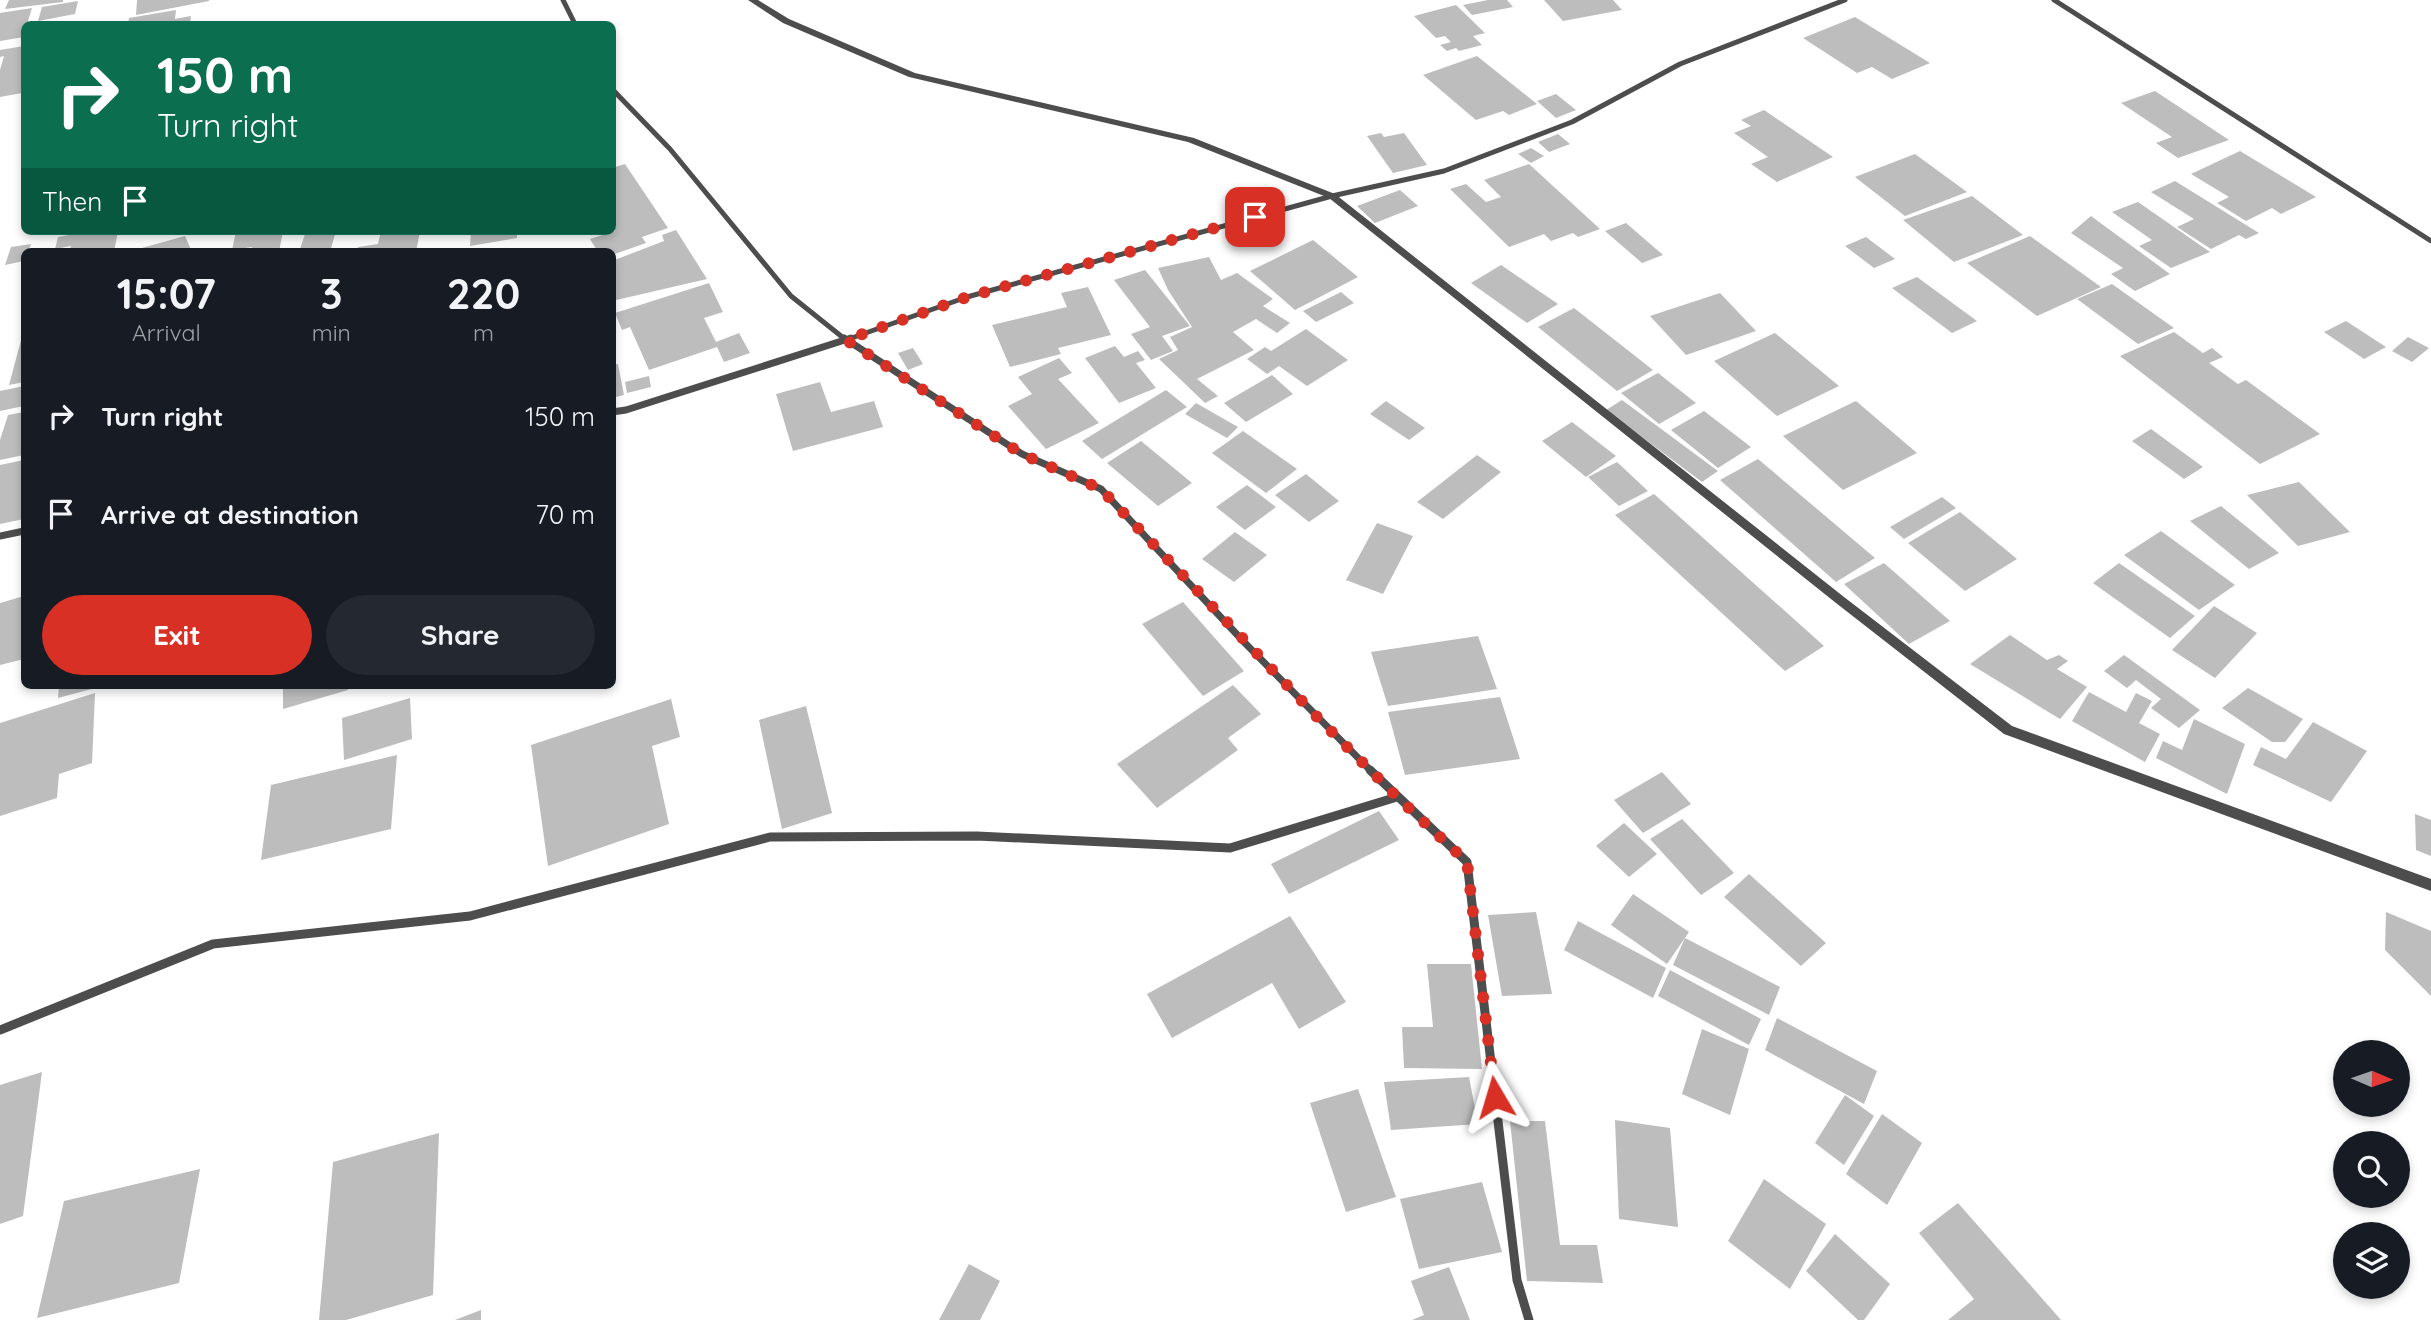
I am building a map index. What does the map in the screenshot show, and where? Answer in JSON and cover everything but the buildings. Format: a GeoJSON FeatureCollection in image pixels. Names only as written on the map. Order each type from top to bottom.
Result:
{"type":"FeatureCollection","features":[{"type":"Feature","properties":{"kind":"street"},"geometry":{"type":"LineString","coordinates":[[563,0],[574,21]]}},
{"type":"Feature","properties":{"kind":"street"},"geometry":{"type":"LineString","coordinates":[[751,0],[786,21],[912,75],[1191,140],[1332,196],[1840,600],[2008,730],[2431,885]]}},
{"type":"Feature","properties":{"kind":"street"},"geometry":{"type":"LineString","coordinates":[[616,411],[846,340],[967,297],[1332,196],[1444,171],[1572,122],[1680,64],[1845,0]]}},
{"type":"Feature","properties":{"kind":"street"},"geometry":{"type":"LineString","coordinates":[[2054,0],[2431,241]]}},
{"type":"Feature","properties":{"kind":"street"},"geometry":{"type":"LineString","coordinates":[[616,93],[670,149],[791,296],[846,340],[1022,454],[1101,489],[1244,642],[1397,797],[1467,862],[1517,1280],[1530,1320]]}},
{"type":"Feature","properties":{"kind":"street"},"geometry":{"type":"LineString","coordinates":[[0,536],[21,532]]}},
{"type":"Feature","properties":{"kind":"street"},"geometry":{"type":"LineString","coordinates":[[0,1030],[214,944],[470,916],[770,837],[977,835],[1230,848],[1397,797]]}},
{"type":"Feature","properties":{"kind":"route"},"geometry":{"type":"LineString","coordinates":[[1255,217],[967,297],[846,340],[1022,454],[1101,489],[1320,720],[1467,862],[1495,1097]]}}]}
